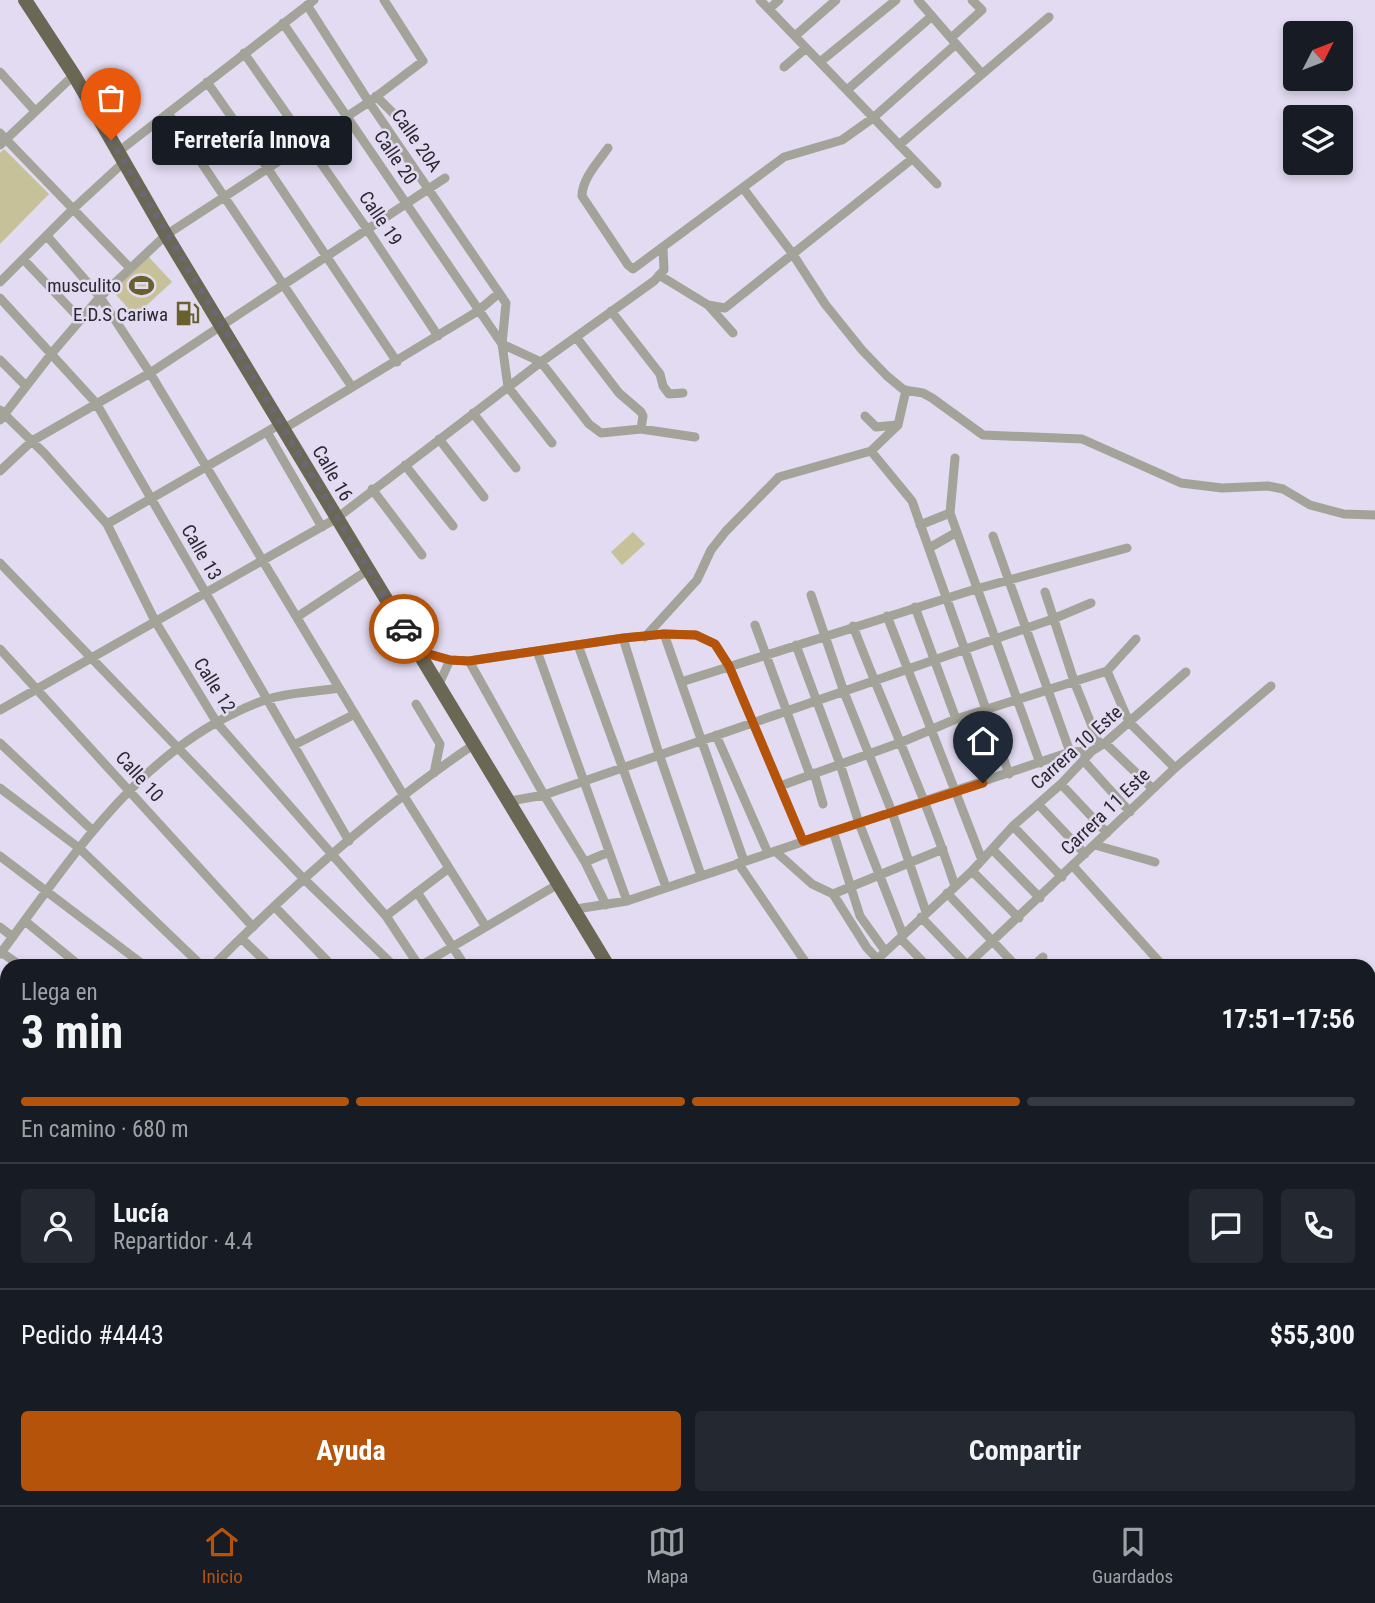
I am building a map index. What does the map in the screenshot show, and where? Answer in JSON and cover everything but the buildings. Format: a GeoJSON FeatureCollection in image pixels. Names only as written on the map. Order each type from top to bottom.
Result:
{"type":"FeatureCollection","features":[{"type":"Feature","properties":{"kind":"highway","name":"Calle 16"},"geometry":{"type":"LineString","coordinates":[[25,0],[74,75],[166,234],[604,959]]}},
{"type":"Feature","properties":{"kind":"street"},"geometry":{"type":"LineString","coordinates":[[1,415],[100,297],[166,234],[373,99],[423,61],[384,0]]}},
{"type":"Feature","properties":{"kind":"street"},"geometry":{"type":"LineString","coordinates":[[760,0],[937,184]]}},
{"type":"Feature","properties":{"kind":"street"},"geometry":{"type":"LineString","coordinates":[[769,9],[779,0]]}},
{"type":"Feature","properties":{"kind":"street"},"geometry":{"type":"LineString","coordinates":[[795,36],[836,0]]}},
{"type":"Feature","properties":{"kind":"street"},"geometry":{"type":"LineString","coordinates":[[820,62],[896,0]]}},
{"type":"Feature","properties":{"kind":"street"},"geometry":{"type":"LineString","coordinates":[[918,0],[982,74]]}},
{"type":"Feature","properties":{"kind":"street"},"geometry":{"type":"LineString","coordinates":[[608,148],[592,170],[581,192],[582,197],[633,269],[784,157],[842,140],[873,118],[982,10],[972,0]]}},
{"type":"Feature","properties":{"kind":"street"},"geometry":{"type":"LineString","coordinates":[[0,282],[121,157],[168,113],[310,3]]}},
{"type":"Feature","properties":{"kind":"street","name":"Calle 20A"},"geometry":{"type":"LineString","coordinates":[[310,3],[499,293]]}},
{"type":"Feature","properties":{"kind":"street"},"geometry":{"type":"LineString","coordinates":[[847,90],[932,16]]}},
{"type":"Feature","properties":{"kind":"street"},"geometry":{"type":"LineString","coordinates":[[899,145],[1049,17]]}},
{"type":"Feature","properties":{"kind":"street","name":"Calle 20"},"geometry":{"type":"LineString","coordinates":[[283,23],[502,344]]}},
{"type":"Feature","properties":{"kind":"street"},"geometry":{"type":"LineString","coordinates":[[784,67],[806,48]]}},
{"type":"Feature","properties":{"kind":"street","name":"Calle 19"},"geometry":{"type":"LineString","coordinates":[[244,52],[438,336]]}},
{"type":"Feature","properties":{"kind":"street"},"geometry":{"type":"LineString","coordinates":[[0,72],[35,111]]}},
{"type":"Feature","properties":{"kind":"street"},"geometry":{"type":"LineString","coordinates":[[74,75],[2,139],[130,267]]}},
{"type":"Feature","properties":{"kind":"street"},"geometry":{"type":"LineString","coordinates":[[207,82],[397,362]]}},
{"type":"Feature","properties":{"kind":"street"},"geometry":{"type":"LineString","coordinates":[[373,99],[393,113]]}},
{"type":"Feature","properties":{"kind":"street"},"geometry":{"type":"LineString","coordinates":[[168,113],[352,387]]}},
{"type":"Feature","properties":{"kind":"street"},"geometry":{"type":"LineString","coordinates":[[708,305],[725,308],[912,159]]}},
{"type":"Feature","properties":{"kind":"street"},"geometry":{"type":"LineString","coordinates":[[2,464],[32,441],[150,373],[445,178]]}},
{"type":"Feature","properties":{"kind":"street"},"geometry":{"type":"LineString","coordinates":[[743,188],[792,253],[825,304],[887,376],[906,390],[923,393],[932,398],[983,435],[1082,439],[1181,483],[1223,488],[1268,486],[1283,489],[1310,505],[1331,511],[1375,515]]}},
{"type":"Feature","properties":{"kind":"street"},"geometry":{"type":"LineString","coordinates":[[47,236],[100,297],[150,373],[404,796],[486,927]]}},
{"type":"Feature","properties":{"kind":"street"},"geometry":{"type":"LineString","coordinates":[[0,710],[337,518],[659,275],[664,270],[663,248]]}},
{"type":"Feature","properties":{"kind":"street"},"geometry":{"type":"LineString","coordinates":[[23,260],[81,320]]}},
{"type":"Feature","properties":{"kind":"street"},"geometry":{"type":"LineString","coordinates":[[659,275],[708,305],[733,333]]}},
{"type":"Feature","properties":{"kind":"street"},"geometry":{"type":"LineString","coordinates":[[107,524],[267,432],[284,426],[397,362],[478,311],[499,293],[506,306],[502,344],[508,387],[552,443]]}},
{"type":"Feature","properties":{"kind":"street","name":"Calle 13"},"geometry":{"type":"LineString","coordinates":[[0,298],[96,403],[349,841]]}},
{"type":"Feature","properties":{"kind":"street"},"geometry":{"type":"LineString","coordinates":[[611,312],[660,374],[663,386],[669,394],[683,393]]}},
{"type":"Feature","properties":{"kind":"street"},"geometry":{"type":"LineString","coordinates":[[576,337],[619,393],[643,416],[641,429]]}},
{"type":"Feature","properties":{"kind":"street"},"geometry":{"type":"LineString","coordinates":[[502,344],[541,362],[594,429],[601,433],[641,429],[695,437]]}},
{"type":"Feature","properties":{"kind":"street"},"geometry":{"type":"LineString","coordinates":[[0,360],[26,386]]}},
{"type":"Feature","properties":{"kind":"street"},"geometry":{"type":"LineString","coordinates":[[645,636],[697,580],[711,550],[726,531],[779,477],[871,451],[898,425],[906,390]]}},
{"type":"Feature","properties":{"kind":"street"},"geometry":{"type":"LineString","coordinates":[[473,414],[516,468]]}},
{"type":"Feature","properties":{"kind":"street","name":"Calle 12"},"geometry":{"type":"LineString","coordinates":[[1,415],[32,441],[107,524],[155,621],[217,723],[334,854],[386,916],[415,959]]}},
{"type":"Feature","properties":{"kind":"street"},"geometry":{"type":"LineString","coordinates":[[865,416],[876,427],[898,425]]}},
{"type":"Feature","properties":{"kind":"street"},"geometry":{"type":"LineString","coordinates":[[267,432],[322,527]]}},
{"type":"Feature","properties":{"kind":"street"},"geometry":{"type":"LineString","coordinates":[[439,439],[484,497]]}},
{"type":"Feature","properties":{"kind":"street"},"geometry":{"type":"LineString","coordinates":[[871,451],[912,501],[1009,774]]}},
{"type":"Feature","properties":{"kind":"street"},"geometry":{"type":"LineString","coordinates":[[956,458],[950,513],[1040,763]]}},
{"type":"Feature","properties":{"kind":"street"},"geometry":{"type":"LineString","coordinates":[[405,465],[453,526]]}},
{"type":"Feature","properties":{"kind":"street"},"geometry":{"type":"LineString","coordinates":[[372,489],[422,555]]}},
{"type":"Feature","properties":{"kind":"street"},"geometry":{"type":"LineString","coordinates":[[920,525],[950,513]]}},
{"type":"Feature","properties":{"kind":"street"},"geometry":{"type":"LineString","coordinates":[[929,548],[957,532]]}},
{"type":"Feature","properties":{"kind":"street"},"geometry":{"type":"LineString","coordinates":[[993,536],[1070,752]]}},
{"type":"Feature","properties":{"kind":"street"},"geometry":{"type":"LineString","coordinates":[[681,682],[915,607],[1127,548]]}},
{"type":"Feature","properties":{"kind":"street"},"geometry":{"type":"LineString","coordinates":[[2,569],[91,657],[305,880],[387,959]]}},
{"type":"Feature","properties":{"kind":"street"},"geometry":{"type":"LineString","coordinates":[[297,617],[368,570]]}},
{"type":"Feature","properties":{"kind":"street"},"geometry":{"type":"LineString","coordinates":[[1045,592],[1099,747],[1153,789]]}},
{"type":"Feature","properties":{"kind":"street"},"geometry":{"type":"LineString","coordinates":[[811,595],[844,692],[892,812],[923,914],[961,959]]}},
{"type":"Feature","properties":{"kind":"street"},"geometry":{"type":"LineString","coordinates":[[510,800],[544,795],[874,682],[1091,603]]}},
{"type":"Feature","properties":{"kind":"street"},"geometry":{"type":"LineString","coordinates":[[915,607],[956,719]]}},
{"type":"Feature","properties":{"kind":"street"},"geometry":{"type":"LineString","coordinates":[[887,616],[982,860]]}},
{"type":"Feature","properties":{"kind":"street"},"geometry":{"type":"LineString","coordinates":[[755,625],[823,804]]}},
{"type":"Feature","properties":{"kind":"street"},"geometry":{"type":"LineString","coordinates":[[853,626],[874,682],[902,742],[955,886]]}},
{"type":"Feature","properties":{"kind":"street"},"geometry":{"type":"LineString","coordinates":[[664,634],[741,862],[803,959]]}},
{"type":"Feature","properties":{"kind":"street"},"geometry":{"type":"LineString","coordinates":[[418,651],[450,660],[469,661],[664,634],[696,635],[715,644],[729,666],[803,841]]}},
{"type":"Feature","properties":{"kind":"street"},"geometry":{"type":"LineString","coordinates":[[624,638],[659,754],[701,875]]}},
{"type":"Feature","properties":{"kind":"street"},"geometry":{"type":"LineString","coordinates":[[780,786],[902,742],[956,719],[1107,671],[1136,639]]}},
{"type":"Feature","properties":{"kind":"street"},"geometry":{"type":"LineString","coordinates":[[578,645],[666,887]]}},
{"type":"Feature","properties":{"kind":"street"},"geometry":{"type":"LineString","coordinates":[[796,645],[902,937],[921,959]]}},
{"type":"Feature","properties":{"kind":"street","name":"Calle 10"},"geometry":{"type":"LineString","coordinates":[[0,649],[253,927]]}},
{"type":"Feature","properties":{"kind":"street"},"geometry":{"type":"LineString","coordinates":[[537,651],[627,901]]}},
{"type":"Feature","properties":{"kind":"street"},"geometry":{"type":"LineString","coordinates":[[439,684],[450,660]]}},
{"type":"Feature","properties":{"kind":"street"},"geometry":{"type":"LineString","coordinates":[[469,661],[585,863],[606,905]]}},
{"type":"Feature","properties":{"kind":"street"},"geometry":{"type":"LineString","coordinates":[[1107,671],[1129,722],[1175,768]]}},
{"type":"Feature","properties":{"kind":"street","name":"Carrera 10 Este"},"geometry":{"type":"LineString","coordinates":[[880,959],[923,914],[972,871],[1013,826],[1186,672]]}},
{"type":"Feature","properties":{"kind":"street","name":"Carrera 11 Este"},"geometry":{"type":"LineString","coordinates":[[974,959],[1175,768],[1271,686]]}},
{"type":"Feature","properties":{"kind":"street"},"geometry":{"type":"LineString","coordinates":[[1,953],[93,831],[129,790],[177,747],[217,723],[267,699],[339,688]]}},
{"type":"Feature","properties":{"kind":"street"},"geometry":{"type":"LineString","coordinates":[[416,704],[440,744],[434,773]]}},
{"type":"Feature","properties":{"kind":"street"},"geometry":{"type":"LineString","coordinates":[[294,745],[355,714]]}},
{"type":"Feature","properties":{"kind":"street"},"geometry":{"type":"LineString","coordinates":[[716,736],[772,852],[812,884],[833,894],[885,951]]}},
{"type":"Feature","properties":{"kind":"street"},"geometry":{"type":"LineString","coordinates":[[0,743],[93,831]]}},
{"type":"Feature","properties":{"kind":"street"},"geometry":{"type":"LineString","coordinates":[[220,959],[349,841],[476,743]]}},
{"type":"Feature","properties":{"kind":"street"},"geometry":{"type":"LineString","coordinates":[[576,909],[627,901],[1070,752],[1099,747]]}},
{"type":"Feature","properties":{"kind":"street"},"geometry":{"type":"LineString","coordinates":[[1084,761],[1130,811]]}},
{"type":"Feature","properties":{"kind":"street"},"geometry":{"type":"LineString","coordinates":[[711,768],[728,763]]}},
{"type":"Feature","properties":{"kind":"street"},"geometry":{"type":"LineString","coordinates":[[1061,784],[1107,833]]}},
{"type":"Feature","properties":{"kind":"street"},"geometry":{"type":"LineString","coordinates":[[0,788],[79,848],[195,959]]}},
{"type":"Feature","properties":{"kind":"street"},"geometry":{"type":"LineString","coordinates":[[1038,804],[1085,854]]}},
{"type":"Feature","properties":{"kind":"street"},"geometry":{"type":"LineString","coordinates":[[1013,826],[1062,877]]}},
{"type":"Feature","properties":{"kind":"street"},"geometry":{"type":"LineString","coordinates":[[833,831],[856,919],[875,959]]}},
{"type":"Feature","properties":{"kind":"street"},"geometry":{"type":"LineString","coordinates":[[1095,845],[1155,862]]}},
{"type":"Feature","properties":{"kind":"street"},"geometry":{"type":"LineString","coordinates":[[833,894],[943,849]]}},
{"type":"Feature","properties":{"kind":"street"},"geometry":{"type":"LineString","coordinates":[[992,849],[1040,898]]}},
{"type":"Feature","properties":{"kind":"street"},"geometry":{"type":"LineString","coordinates":[[585,863],[609,852]]}},
{"type":"Feature","properties":{"kind":"street"},"geometry":{"type":"LineString","coordinates":[[0,856],[136,959]]}},
{"type":"Feature","properties":{"kind":"street"},"geometry":{"type":"LineString","coordinates":[[1073,866],[1157,959]]}},
{"type":"Feature","properties":{"kind":"street"},"geometry":{"type":"LineString","coordinates":[[386,916],[449,868]]}},
{"type":"Feature","properties":{"kind":"street"},"geometry":{"type":"LineString","coordinates":[[972,871],[1019,918]]}},
{"type":"Feature","properties":{"kind":"street"},"geometry":{"type":"LineString","coordinates":[[432,959],[560,883]]}},
{"type":"Feature","properties":{"kind":"street"},"geometry":{"type":"LineString","coordinates":[[417,892],[462,959]]}},
{"type":"Feature","properties":{"kind":"street"},"geometry":{"type":"LineString","coordinates":[[947,893],[1010,959]]}},
{"type":"Feature","properties":{"kind":"street"},"geometry":{"type":"LineString","coordinates":[[275,907],[325,959]]}},
{"type":"Feature","properties":{"kind":"street"},"geometry":{"type":"LineString","coordinates":[[25,920],[72,959]]}},
{"type":"Feature","properties":{"kind":"street"},"geometry":{"type":"LineString","coordinates":[[0,927],[13,937]]}},
{"type":"Feature","properties":{"kind":"street"},"geometry":{"type":"LineString","coordinates":[[241,938],[263,959]]}},
{"type":"Feature","properties":{"kind":"shaded area"},"geometry":{"type":"Polygon","coordinates":[[[4,149],[49,194],[0,244],[0,153],[4,149]]]}},
{"type":"Feature","properties":{"kind":"shaded area","name":"musculito"},"geometry":{"type":"Polygon","coordinates":[[[147,255],[172,282],[135,316],[110,288],[147,255]]]}},
{"type":"Feature","properties":{"kind":"shaded area"},"geometry":{"type":"Polygon","coordinates":[[[633,532],[645,544],[622,565],[611,552],[633,532]]]}},
{"type":"Feature","properties":{"kind":"way so far"},"geometry":{"type":"LineString","coordinates":[[111,140],[404,629]]}},
{"type":"Feature","properties":{"kind":"place","name":"Ferretería Innova"},"geometry":{"type":"Point","coordinates":[111,140]}},
{"type":"Feature","properties":{"kind":"place","name":"musculito"},"geometry":{"type":"Point","coordinates":[141,285]}},
{"type":"Feature","properties":{"kind":"place","name":"E.D.S Cariwa"},"geometry":{"type":"Point","coordinates":[188,314]}},
{"type":"Feature","properties":{"kind":"route"},"geometry":{"type":"LineString","coordinates":[[404,629],[418,651],[450,660],[469,661],[664,634],[696,635],[715,644],[729,666],[803,841],[983,783]]}}]}
